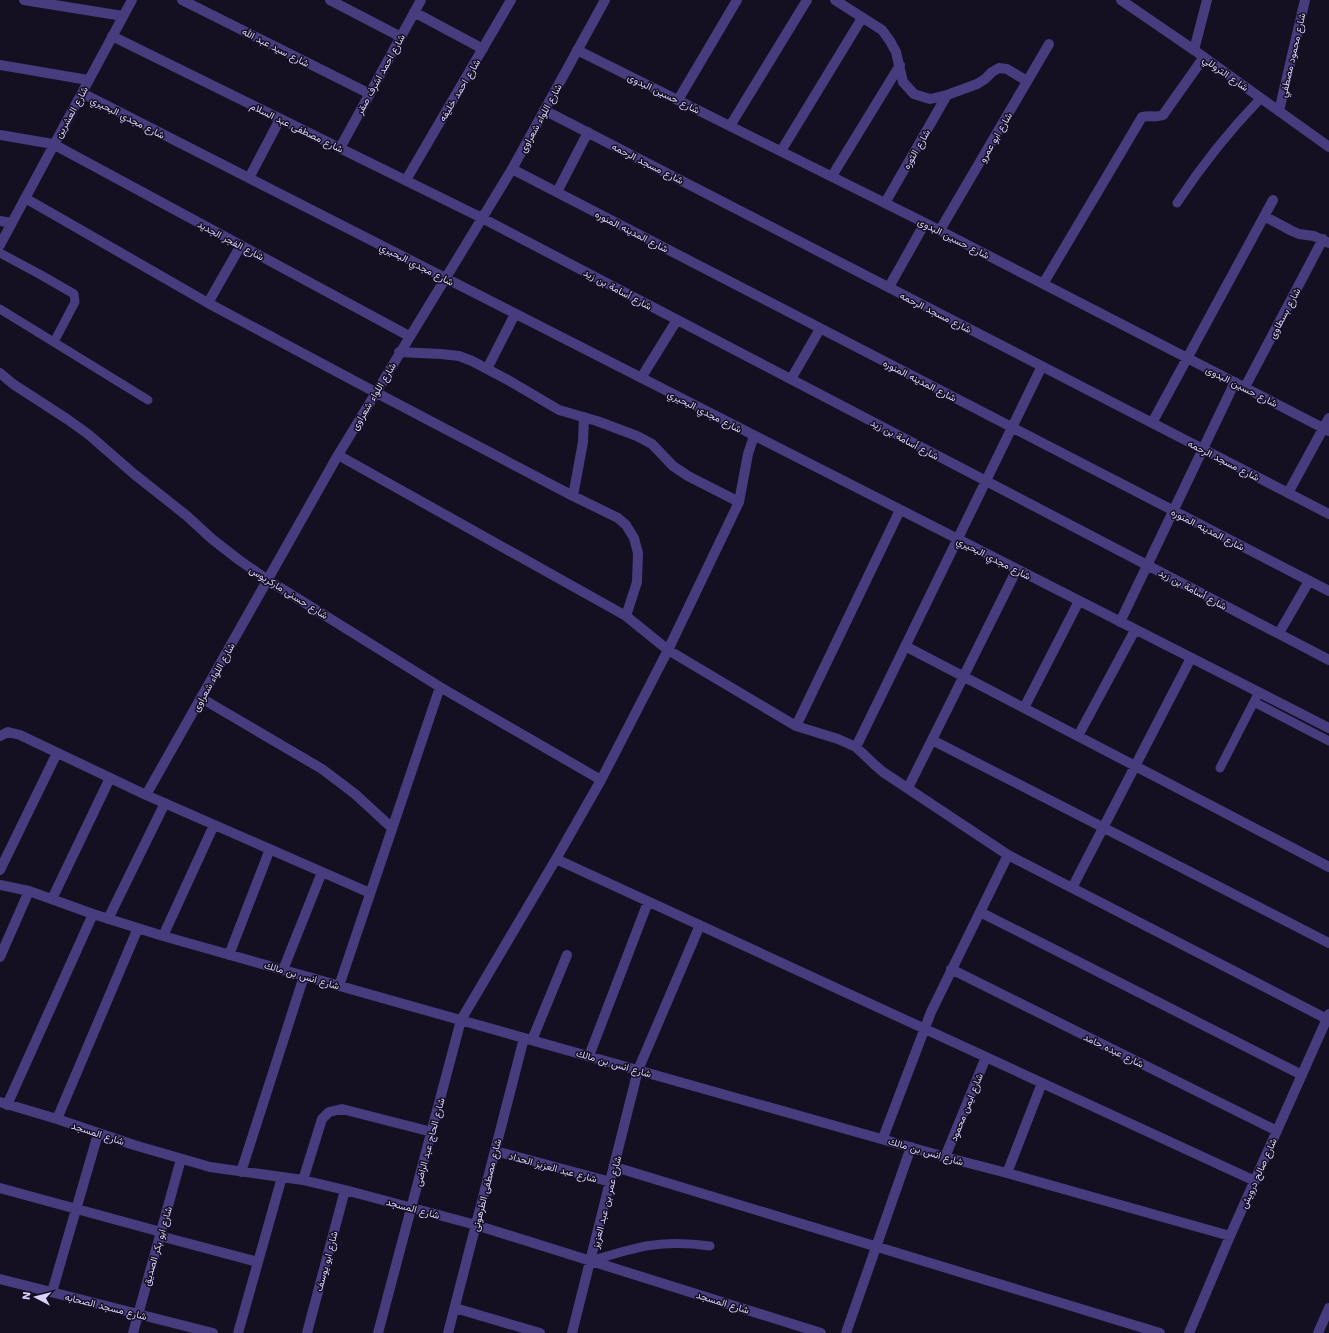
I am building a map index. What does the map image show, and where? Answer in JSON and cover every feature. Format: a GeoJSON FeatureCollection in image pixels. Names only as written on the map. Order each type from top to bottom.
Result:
{"type":"FeatureCollection","features":[{"type":"Feature","properties":{"kind":"street"},"geometry":{"type":"LineString","coordinates":[[24,0],[79,4],[123,16]]}},
{"type":"Feature","properties":{"kind":"street","name":"شارع العشرين"},"geometry":{"type":"LineString","coordinates":[[0,245],[53,144],[132,0]]}},
{"type":"Feature","properties":{"kind":"street","name":"شارع سيد عبد الله"},"geometry":{"type":"LineString","coordinates":[[182,0],[370,94]]}},
{"type":"Feature","properties":{"kind":"street"},"geometry":{"type":"LineString","coordinates":[[330,0],[401,37]]}},
{"type":"Feature","properties":{"kind":"street","name":"شارع احمد اشرف صقر"},"geometry":{"type":"LineString","coordinates":[[340,148],[421,0]]}},
{"type":"Feature","properties":{"kind":"street","name":"شارع احمد خليفه"},"geometry":{"type":"LineString","coordinates":[[406,180],[511,0]]}},
{"type":"Feature","properties":{"kind":"street","name":"شارع اللواء شعراوى"},"geometry":{"type":"LineString","coordinates":[[146,795],[338,454],[512,169],[605,0]]}},
{"type":"Feature","properties":{"kind":"street"},"geometry":{"type":"LineString","coordinates":[[678,100],[738,0]]}},
{"type":"Feature","properties":{"kind":"street"},"geometry":{"type":"LineString","coordinates":[[730,126],[807,0]]}},
{"type":"Feature","properties":{"kind":"street"},"geometry":{"type":"LineString","coordinates":[[835,0],[882,30],[896,52],[903,82],[914,94],[930,99],[947,95],[977,84],[999,68],[1007,70],[1027,81]]}},
{"type":"Feature","properties":{"kind":"street","name":"شارع التروللي"},"geometry":{"type":"LineString","coordinates":[[1121,0],[1204,57],[1329,147]]}},
{"type":"Feature","properties":{"kind":"street"},"geometry":{"type":"LineString","coordinates":[[1194,50],[1207,0]]}},
{"type":"Feature","properties":{"kind":"street","name":"شارع محمود مصطفي"},"geometry":{"type":"LineString","coordinates":[[1279,111],[1305,0]]}},
{"type":"Feature","properties":{"kind":"street"},"geometry":{"type":"LineString","coordinates":[[414,12],[483,49]]}},
{"type":"Feature","properties":{"kind":"street"},"geometry":{"type":"LineString","coordinates":[[781,151],[862,18]]}},
{"type":"Feature","properties":{"kind":"street","name":"شارع مصطفى عبد السلام"},"geometry":{"type":"LineString","coordinates":[[112,36],[482,218]]}},
{"type":"Feature","properties":{"kind":"street","name":"شارع ابو عمرو"},"geometry":{"type":"LineString","coordinates":[[940,230],[1049,44]]}},
{"type":"Feature","properties":{"kind":"street","name":"شارع حسين البدوى"},"geometry":{"type":"LineString","coordinates":[[577,50],[940,230],[1326,429]]}},
{"type":"Feature","properties":{"kind":"street"},"geometry":{"type":"LineString","coordinates":[[1043,284],[1142,117],[1157,117],[1163,115],[1204,57]]}},
{"type":"Feature","properties":{"kind":"street"},"geometry":{"type":"LineString","coordinates":[[0,65],[88,80]]}},
{"type":"Feature","properties":{"kind":"street"},"geometry":{"type":"LineString","coordinates":[[832,176],[900,65]]}},
{"type":"Feature","properties":{"kind":"street","name":"شارع مجدي البحيري"},"geometry":{"type":"LineString","coordinates":[[82,93],[1329,728]]}},
{"type":"Feature","properties":{"kind":"street","name":"شارع الثوره"},"geometry":{"type":"LineString","coordinates":[[885,203],[947,95]]}},
{"type":"Feature","properties":{"kind":"street","name":"شارع مسجد الرحمه"},"geometry":{"type":"LineString","coordinates":[[544,110],[1329,514]]}},
{"type":"Feature","properties":{"kind":"street"},"geometry":{"type":"LineString","coordinates":[[249,178],[280,119]]}},
{"type":"Feature","properties":{"kind":"street"},"geometry":{"type":"LineString","coordinates":[[557,192],[588,132]]}},
{"type":"Feature","properties":{"kind":"street","name":"شارع الفجر الجديد"},"geometry":{"type":"LineString","coordinates":[[0,135],[53,144],[409,336]]}},
{"type":"Feature","properties":{"kind":"street","name":"شارع المدينه المنوره"},"geometry":{"type":"LineString","coordinates":[[512,169],[1329,591]]}},
{"type":"Feature","properties":{"kind":"street"},"geometry":{"type":"LineString","coordinates":[[25,198],[208,303],[573,496],[618,518],[626,525],[634,538],[638,553],[637,582],[626,616]]}},
{"type":"Feature","properties":{"kind":"street"},"geometry":{"type":"LineString","coordinates":[[1152,423],[1273,200]]}},
{"type":"Feature","properties":{"kind":"street"},"geometry":{"type":"LineString","coordinates":[[1264,216],[1299,234],[1314,236],[1326,241]]}},
{"type":"Feature","properties":{"kind":"street","name":"شارع أسامة بن زيد"},"geometry":{"type":"LineString","coordinates":[[482,218],[1329,660]]}},
{"type":"Feature","properties":{"kind":"street"},"geometry":{"type":"LineString","coordinates":[[0,221],[12,223]]}},
{"type":"Feature","properties":{"kind":"street"},"geometry":{"type":"LineString","coordinates":[[889,287],[925,223]]}},
{"type":"Feature","properties":{"kind":"street","name":"شارع بسطاوى"},"geometry":{"type":"LineString","coordinates":[[1245,388],[1326,241]]}},
{"type":"Feature","properties":{"kind":"street"},"geometry":{"type":"LineString","coordinates":[[208,303],[241,245]]}},
{"type":"Feature","properties":{"kind":"street"},"geometry":{"type":"LineString","coordinates":[[487,368],[515,314]]}},
{"type":"Feature","properties":{"kind":"street"},"geometry":{"type":"LineString","coordinates":[[641,378],[677,320]]}},
{"type":"Feature","properties":{"kind":"street"},"geometry":{"type":"LineString","coordinates":[[792,379],[820,328]]}},
{"type":"Feature","properties":{"kind":"street"},"geometry":{"type":"LineString","coordinates":[[399,352],[459,356],[487,368],[558,410],[584,417],[637,436],[652,444],[673,466],[739,502]]}},
{"type":"Feature","properties":{"kind":"street"},"geometry":{"type":"LineString","coordinates":[[856,747],[1042,366]]}},
{"type":"Feature","properties":{"kind":"street","name":"شارع حسنى ماركريوس"},"geometry":{"type":"LineString","coordinates":[[0,373],[13,384],[88,434],[134,474],[187,516],[212,539],[268,580],[440,687],[601,780]]}},
{"type":"Feature","properties":{"kind":"street"},"geometry":{"type":"LineString","coordinates":[[1120,622],[1235,382]]}},
{"type":"Feature","properties":{"kind":"street"},"geometry":{"type":"LineString","coordinates":[[573,496],[583,442],[584,417]]}},
{"type":"Feature","properties":{"kind":"street"},"geometry":{"type":"LineString","coordinates":[[1288,493],[1326,429],[1329,418]]}},
{"type":"Feature","properties":{"kind":"street","name":"شارع الحاج عبد الراضى"},"geometry":{"type":"LineString","coordinates":[[378,1333],[461,1020],[601,780],[668,650],[739,502],[747,460],[754,436]]}},
{"type":"Feature","properties":{"kind":"street"},"geometry":{"type":"LineString","coordinates":[[338,454],[626,616],[668,650],[796,726],[838,739],[856,747],[876,766],[1008,855],[1328,1017]]}},
{"type":"Feature","properties":{"kind":"street"},"geometry":{"type":"LineString","coordinates":[[796,726],[900,510]]}},
{"type":"Feature","properties":{"kind":"street"},"geometry":{"type":"LineString","coordinates":[[908,788],[1016,569]]}},
{"type":"Feature","properties":{"kind":"street"},"geometry":{"type":"LineString","coordinates":[[1279,634],[1309,581]]}},
{"type":"Feature","properties":{"kind":"street"},"geometry":{"type":"LineString","coordinates":[[1024,708],[1079,601]]}},
{"type":"Feature","properties":{"kind":"street"},"geometry":{"type":"LineString","coordinates":[[1078,736],[1135,630]]}},
{"type":"Feature","properties":{"kind":"street"},"geometry":{"type":"LineString","coordinates":[[905,646],[1329,867]]}},
{"type":"Feature","properties":{"kind":"street"},"geometry":{"type":"LineString","coordinates":[[1072,888],[1192,658]]}},
{"type":"Feature","properties":{"kind":"street"},"geometry":{"type":"LineString","coordinates":[[339,986],[440,687]]}},
{"type":"Feature","properties":{"kind":"street"},"geometry":{"type":"LineString","coordinates":[[201,698],[322,769],[355,794],[392,828]]}},
{"type":"Feature","properties":{"kind":"street"},"geometry":{"type":"LineString","coordinates":[[0,736],[8,732],[20,735],[146,795],[370,893]]}},
{"type":"Feature","properties":{"kind":"street"},"geometry":{"type":"LineString","coordinates":[[932,740],[1329,943]]}},
{"type":"Feature","properties":{"kind":"street"},"geometry":{"type":"LineString","coordinates":[[0,870],[57,753]]}},
{"type":"Feature","properties":{"kind":"street"},"geometry":{"type":"LineString","coordinates":[[52,899],[110,778]]}},
{"type":"Feature","properties":{"kind":"street"},"geometry":{"type":"LineString","coordinates":[[108,919],[165,803]]}},
{"type":"Feature","properties":{"kind":"street"},"geometry":{"type":"LineString","coordinates":[[163,936],[214,824]]}},
{"type":"Feature","properties":{"kind":"street"},"geometry":{"type":"LineString","coordinates":[[229,955],[270,849]]}},
{"type":"Feature","properties":{"kind":"street"},"geometry":{"type":"LineString","coordinates":[[883,1138],[931,1012],[1008,855]]}},
{"type":"Feature","properties":{"kind":"street"},"geometry":{"type":"LineString","coordinates":[[556,859],[1255,1181]]}},
{"type":"Feature","properties":{"kind":"street"},"geometry":{"type":"LineString","coordinates":[[284,970],[322,872]]}},
{"type":"Feature","properties":{"kind":"street","name":"شارع انس بن مالك"},"geometry":{"type":"LineString","coordinates":[[0,885],[52,899],[108,919],[229,955],[1230,1236]]}},
{"type":"Feature","properties":{"kind":"street"},"geometry":{"type":"LineString","coordinates":[[0,957],[29,892]]}},
{"type":"Feature","properties":{"kind":"street"},"geometry":{"type":"LineString","coordinates":[[589,1056],[648,902]]}},
{"type":"Feature","properties":{"kind":"street"},"geometry":{"type":"LineString","coordinates":[[980,912],[1302,1075]]}},
{"type":"Feature","properties":{"kind":"street"},"geometry":{"type":"LineString","coordinates":[[3,1103],[93,914]]}},
{"type":"Feature","properties":{"kind":"street","name":"شارع عمر بن عبد العزيز"},"geometry":{"type":"LineString","coordinates":[[572,1333],[615,1167],[638,1070],[700,925]]}},
{"type":"Feature","properties":{"kind":"street"},"geometry":{"type":"LineString","coordinates":[[57,1119],[138,928]]}},
{"type":"Feature","properties":{"kind":"street","name":"شارع مصطفى الطرهونى"},"geometry":{"type":"LineString","coordinates":[[448,1333],[495,1152],[528,1039],[567,955]]}},
{"type":"Feature","properties":{"kind":"street","name":"شارع عبده حامد"},"geometry":{"type":"LineString","coordinates":[[952,969],[1277,1131]]}},
{"type":"Feature","properties":{"kind":"street"},"geometry":{"type":"LineString","coordinates":[[241,1172],[304,976]]}},
{"type":"Feature","properties":{"kind":"street","name":"شارع صالح درويش"},"geometry":{"type":"LineString","coordinates":[[1189,1333],[1230,1236],[1328,1017]]}},
{"type":"Feature","properties":{"kind":"street","name":"شارع ايمن محمود"},"geometry":{"type":"LineString","coordinates":[[945,1157],[986,1057]]}},
{"type":"Feature","properties":{"kind":"street"},"geometry":{"type":"LineString","coordinates":[[1007,1173],[1042,1083]]}},
{"type":"Feature","properties":{"kind":"street","name":"شارع المسجد"},"geometry":{"type":"LineString","coordinates":[[3,1103],[57,1119],[98,1134],[210,1167],[303,1180],[476,1225],[821,1333]]}},
{"type":"Feature","properties":{"kind":"street"},"geometry":{"type":"LineString","coordinates":[[303,1180],[322,1119],[329,1112],[342,1110],[432,1132]]}},
{"type":"Feature","properties":{"kind":"street"},"geometry":{"type":"LineString","coordinates":[[52,1292],[98,1134]]}},
{"type":"Feature","properties":{"kind":"street"},"geometry":{"type":"LineString","coordinates":[[846,1333],[911,1147]]}},
{"type":"Feature","properties":{"kind":"street","name":"شارع عبد العزيز الحداد"},"geometry":{"type":"LineString","coordinates":[[495,1152],[611,1182]]}},
{"type":"Feature","properties":{"kind":"street","name":"شارع ابو بكر الصديق"},"geometry":{"type":"LineString","coordinates":[[133,1333],[181,1159]]}},
{"type":"Feature","properties":{"kind":"street"},"geometry":{"type":"LineString","coordinates":[[615,1167],[1160,1333]]}},
{"type":"Feature","properties":{"kind":"street"},"geometry":{"type":"LineString","coordinates":[[238,1333],[282,1177]]}},
{"type":"Feature","properties":{"kind":"street"},"geometry":{"type":"LineString","coordinates":[[0,1188],[258,1262]]}},
{"type":"Feature","properties":{"kind":"street","name":"شارع ابو يوسف"},"geometry":{"type":"LineString","coordinates":[[307,1333],[345,1190]]}},
{"type":"Feature","properties":{"kind":"street","name":"شارع مسجد الصحابه"},"geometry":{"type":"LineString","coordinates":[[0,1279],[213,1333]]}},
{"type":"Feature","properties":{"kind":"street"},"geometry":{"type":"LineString","coordinates":[[455,1308],[540,1333]]}},
{"type":"Feature","properties":{"kind":"street"},"geometry":{"type":"LineString","coordinates":[[1318,1333],[1329,1308]]}},
{"type":"Feature","properties":{"kind":"lane"},"geometry":{"type":"LineString","coordinates":[[1177,203],[1198,171],[1244,115],[1261,98]]}},
{"type":"Feature","properties":{"kind":"lane"},"geometry":{"type":"LineString","coordinates":[[0,253],[74,294],[75,302],[54,342]]}},
{"type":"Feature","properties":{"kind":"lane"},"geometry":{"type":"LineString","coordinates":[[0,309],[148,400]]}},
{"type":"Feature","properties":{"kind":"lane"},"geometry":{"type":"LineString","coordinates":[[1220,768],[1259,692]]}},
{"type":"Feature","properties":{"kind":"lane"},"geometry":{"type":"LineString","coordinates":[[1254,702],[1329,741]]}},
{"type":"Feature","properties":{"kind":"lane"},"geometry":{"type":"LineString","coordinates":[[591,1261],[628,1249],[655,1244],[691,1243],[710,1246]]}}]}
